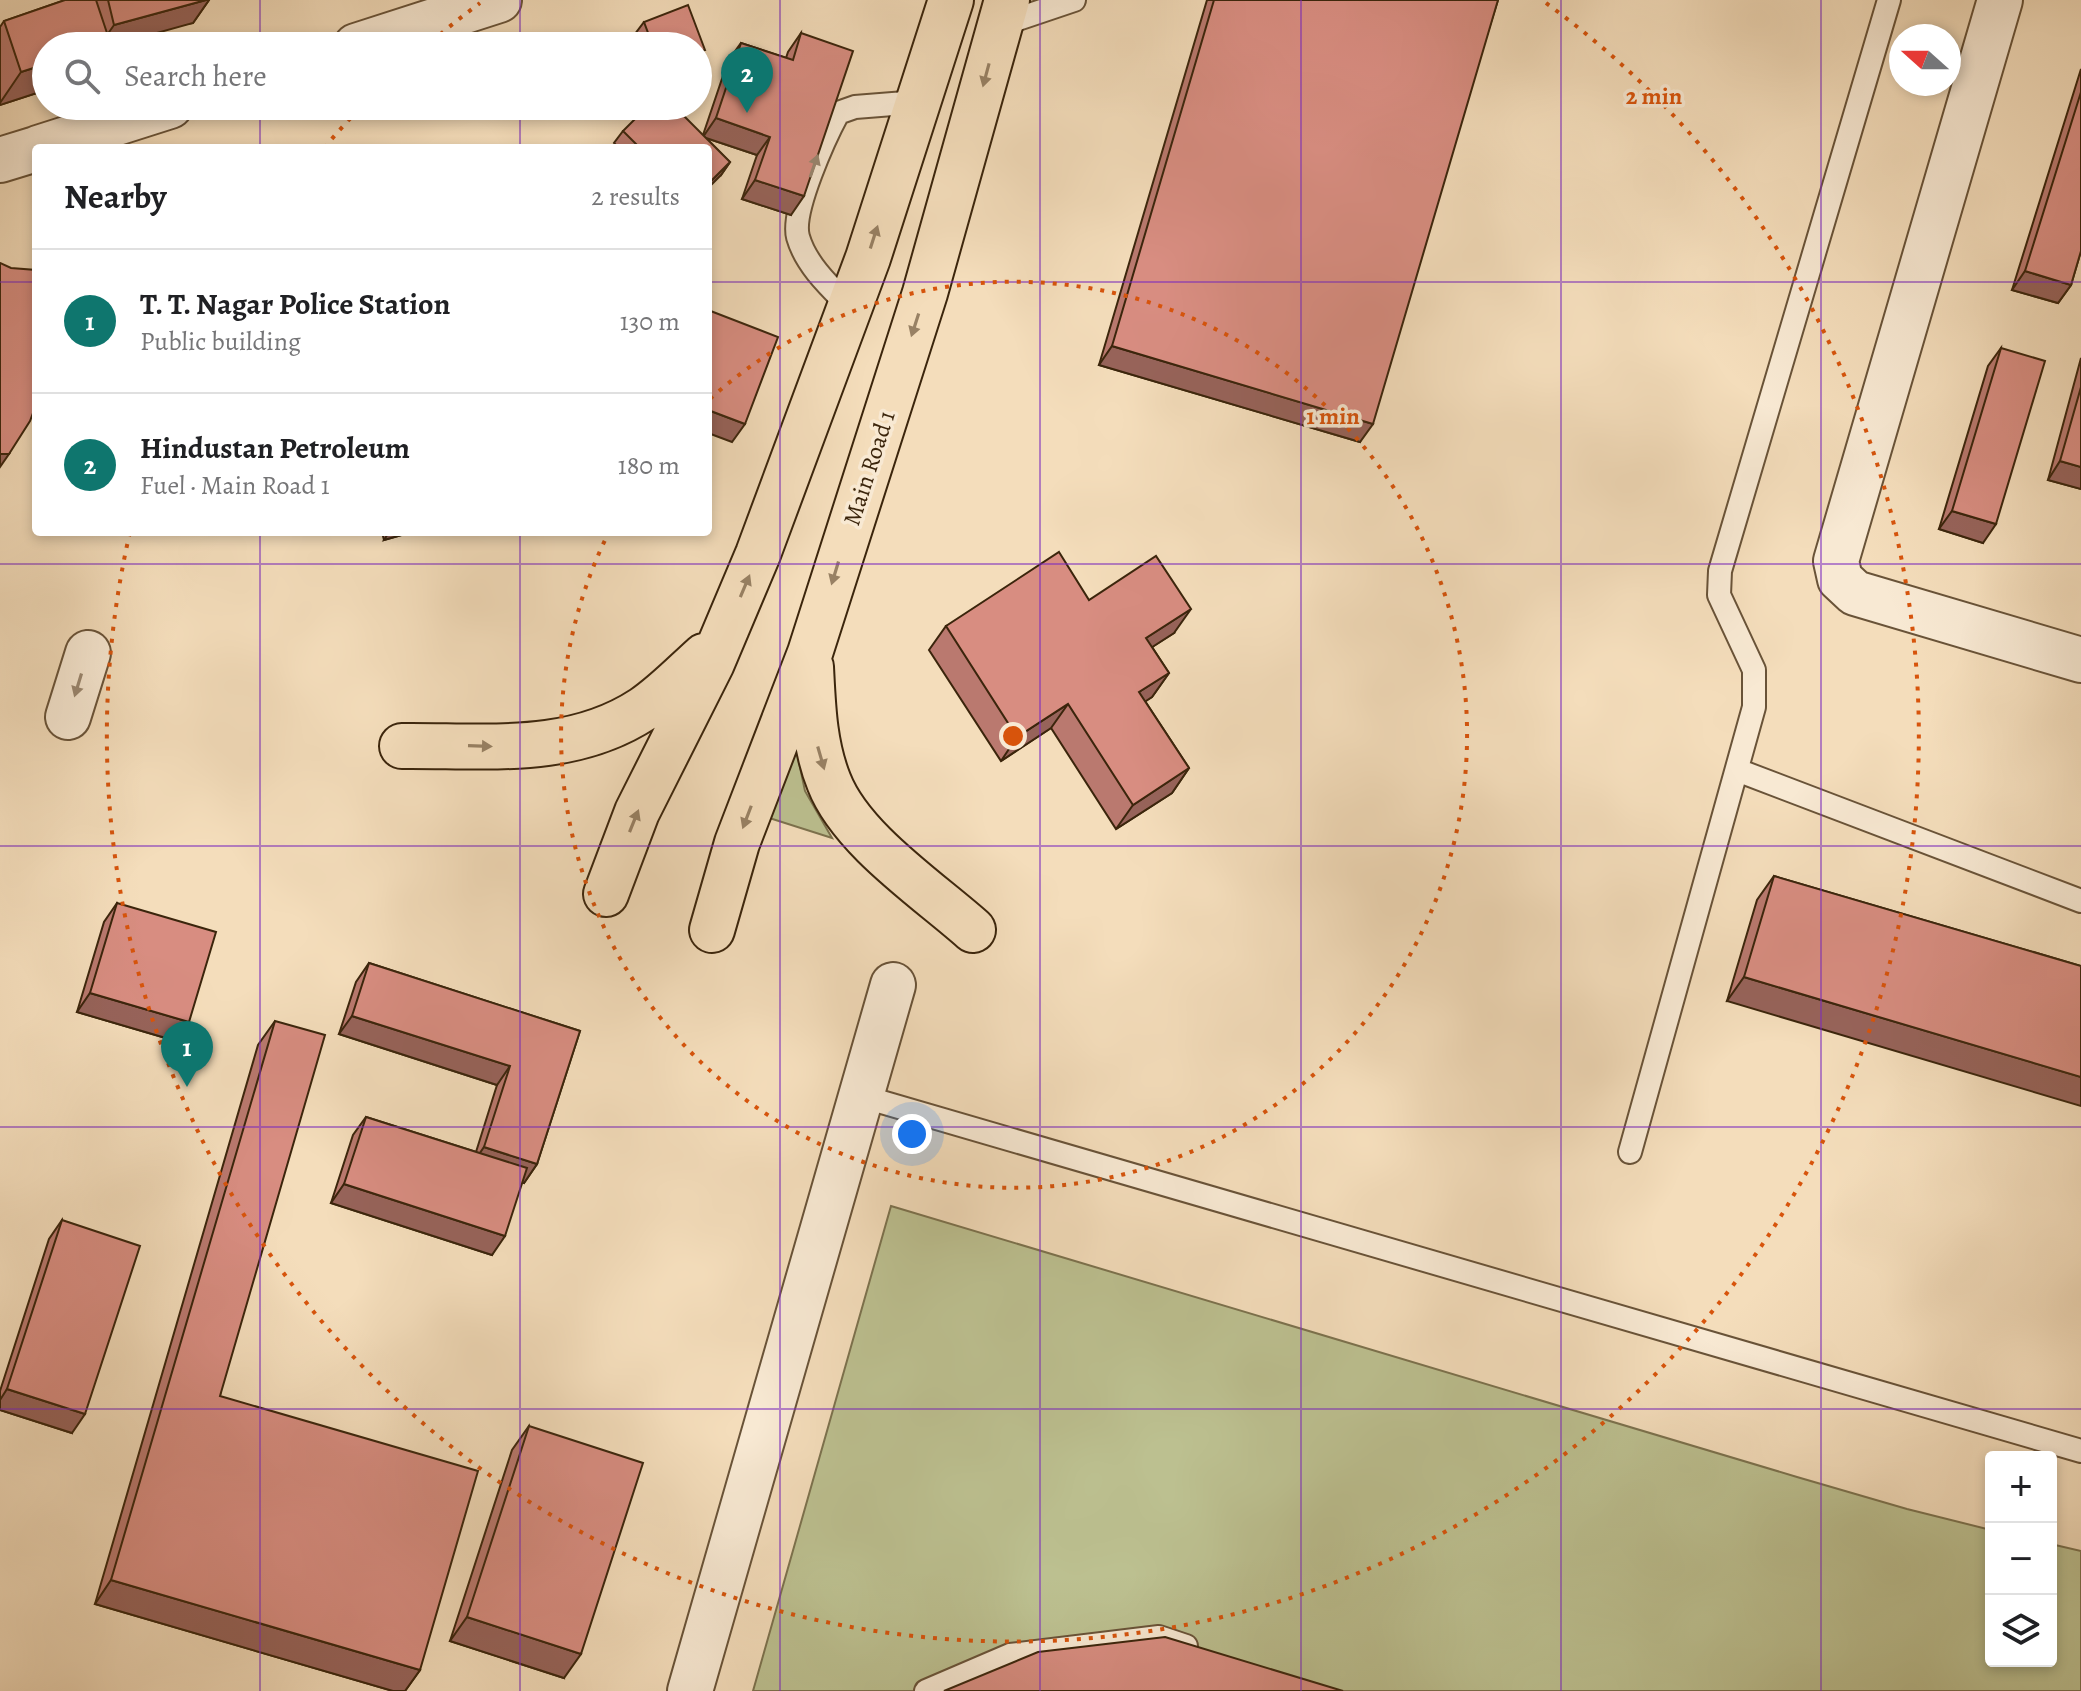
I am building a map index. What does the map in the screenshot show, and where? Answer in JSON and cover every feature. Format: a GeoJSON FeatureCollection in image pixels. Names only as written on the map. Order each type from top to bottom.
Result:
{"type":"FeatureCollection","features":[{"type":"Feature","properties":{"kind":"main road"},"geometry":{"type":"LineString","coordinates":[[606,894],[637,812],[722,639],[758,554],[850,307],[951,0]]}},
{"type":"Feature","properties":{"kind":"main road","name":"Main Road 1"},"geometry":{"type":"LineString","coordinates":[[712,930],[737,843],[810,653],[925,293],[1003,12]]}},
{"type":"Feature","properties":{"kind":"main road"},"geometry":{"type":"LineString","coordinates":[[402,746],[548,745],[591,735],[641,711],[665,693],[722,639]]}},
{"type":"Feature","properties":{"kind":"main road"},"geometry":{"type":"LineString","coordinates":[[810,653],[815,736],[829,784],[855,825],[973,930]]}},
{"type":"Feature","properties":{"kind":"street"},"geometry":{"type":"LineString","coordinates":[[400,32],[499,0]]}},
{"type":"Feature","properties":{"kind":"street"},"geometry":{"type":"LineString","coordinates":[[2000,0],[1836,561],[1840,579],[1855,593],[2081,660]]}},
{"type":"Feature","properties":{"kind":"street"},"geometry":{"type":"LineString","coordinates":[[50,144],[126,120]]}},
{"type":"Feature","properties":{"kind":"street"},"geometry":{"type":"LineString","coordinates":[[0,160],[32,150]]}},
{"type":"Feature","properties":{"kind":"street"},"geometry":{"type":"LineString","coordinates":[[68,717],[88,653]]}},
{"type":"Feature","properties":{"kind":"street"},"geometry":{"type":"LineString","coordinates":[[690,1691],[893,985]]}},
{"type":"Feature","properties":{"kind":"lane"},"geometry":{"type":"LineString","coordinates":[[1003,12],[1074,0]]}},
{"type":"Feature","properties":{"kind":"lane"},"geometry":{"type":"LineString","coordinates":[[1630,1152],[1754,707],[1754,670],[1719,595],[1720,571],[1889,0]]}},
{"type":"Feature","properties":{"kind":"lane"},"geometry":{"type":"LineString","coordinates":[[850,307],[810,263],[797,235],[798,213],[824,139],[838,113],[855,107],[918,102]]}},
{"type":"Feature","properties":{"kind":"lane"},"geometry":{"type":"LineString","coordinates":[[1737,770],[2081,901]]}},
{"type":"Feature","properties":{"kind":"lane"},"geometry":{"type":"LineString","coordinates":[[861,1096],[2081,1451]]}},
{"type":"Feature","properties":{"kind":"lane"},"geometry":{"type":"LineString","coordinates":[[926,1691],[1010,1655],[1159,1637],[1202,1651]]}},
{"type":"Feature","properties":{"kind":"green space"},"geometry":{"type":"Polygon","coordinates":[[[794,739],[805,791],[832,838],[763,816],[794,739]]]}},
{"type":"Feature","properties":{"kind":"green space"},"geometry":{"type":"Polygon","coordinates":[[[891,1206],[1797,1477],[1985,1528],[1985,1667],[2057,1667],[2057,1545],[2081,1551],[2081,1691],[753,1691],[891,1206]]]}},
{"type":"Feature","properties":{"kind":"building"},"geometry":{"type":"Polygon","coordinates":[[[65,0],[96,0],[107,32],[32,32],[32,68],[21,72],[4,21],[65,0]]]}},
{"type":"Feature","properties":{"kind":"building"},"geometry":{"type":"Polygon","coordinates":[[[108,0],[206,0],[114,25],[108,0]]]}},
{"type":"Feature","properties":{"kind":"building"},"geometry":{"type":"Polygon","coordinates":[[[1214,0],[1498,0],[1373,424],[1112,346],[1214,0]]]}},
{"type":"Feature","properties":{"kind":"building"},"geometry":{"type":"Polygon","coordinates":[[[688,5],[698,32],[648,32],[644,22],[688,5]]]}},
{"type":"Feature","properties":{"kind":"building"},"geometry":{"type":"Polygon","coordinates":[[[801,33],[853,51],[804,196],[755,180],[770,137],[716,118],[741,43],[793,60],[801,33]]]}},
{"type":"Feature","properties":{"kind":"building"},"geometry":{"type":"Polygon","coordinates":[[[2081,92],[2081,251],[2071,285],[2025,271],[2081,92]]]}},
{"type":"Feature","properties":{"kind":"building"},"geometry":{"type":"Polygon","coordinates":[[[634,120],[688,120],[712,144],[636,144],[623,131],[634,120]]]}},
{"type":"Feature","properties":{"kind":"building"},"geometry":{"type":"Polygon","coordinates":[[[712,144],[730,162],[712,180],[712,144]]]}},
{"type":"Feature","properties":{"kind":"building"},"geometry":{"type":"Polygon","coordinates":[[[0,263],[11,268],[32,270],[32,416],[9,454],[0,454],[0,263]]]}},
{"type":"Feature","properties":{"kind":"building"},"geometry":{"type":"Polygon","coordinates":[[[712,312],[778,337],[745,424],[712,412],[712,312]]]}},
{"type":"Feature","properties":{"kind":"building"},"geometry":{"type":"Polygon","coordinates":[[[2001,348],[2045,361],[1996,524],[1952,511],[2001,348]]]}},
{"type":"Feature","properties":{"kind":"building"},"geometry":{"type":"Polygon","coordinates":[[[2081,387],[2081,467],[2060,461],[2081,387]]]}},
{"type":"Feature","properties":{"kind":"building"},"geometry":{"type":"Polygon","coordinates":[[[1059,552],[1089,600],[1156,556],[1191,609],[1146,638],[1169,673],[1139,692],[1189,768],[1133,805],[1068,704],[1017,737],[946,626],[1059,552]]]}},
{"type":"Feature","properties":{"kind":"building"},"geometry":{"type":"Polygon","coordinates":[[[1774,876],[2081,966],[2081,1077],[1744,977],[1774,876]]]}},
{"type":"Feature","properties":{"kind":"building"},"geometry":{"type":"Polygon","coordinates":[[[117,903],[216,932],[189,1022],[90,993],[117,903]]]}},
{"type":"Feature","properties":{"kind":"building"},"geometry":{"type":"Polygon","coordinates":[[[369,963],[580,1031],[537,1164],[484,1147],[510,1066],[352,1016],[369,963]]]}},
{"type":"Feature","properties":{"kind":"building"},"geometry":{"type":"Polygon","coordinates":[[[275,1021],[325,1035],[220,1396],[478,1471],[420,1670],[111,1580],[275,1021]]]}},
{"type":"Feature","properties":{"kind":"building"},"geometry":{"type":"Polygon","coordinates":[[[366,1117],[527,1168],[505,1236],[344,1184],[366,1117]]]}},
{"type":"Feature","properties":{"kind":"building"},"geometry":{"type":"Polygon","coordinates":[[[62,1220],[140,1246],[85,1414],[7,1389],[62,1220]]]}},
{"type":"Feature","properties":{"kind":"building"},"geometry":{"type":"Polygon","coordinates":[[[529,1426],[643,1463],[581,1654],[467,1617],[529,1426]]]}},
{"type":"Feature","properties":{"kind":"building"},"geometry":{"type":"Polygon","coordinates":[[[1165,1637],[1343,1691],[944,1691],[1038,1652],[1165,1637]]]}},
{"type":"Feature","properties":{"kind":"place","name":"Hindustan Petroleum"},"geometry":{"type":"Point","coordinates":[747,113]}},
{"type":"Feature","properties":{"kind":"place","name":"T. T. Nagar Police Station"},"geometry":{"type":"Point","coordinates":[187,1087]}}]}
